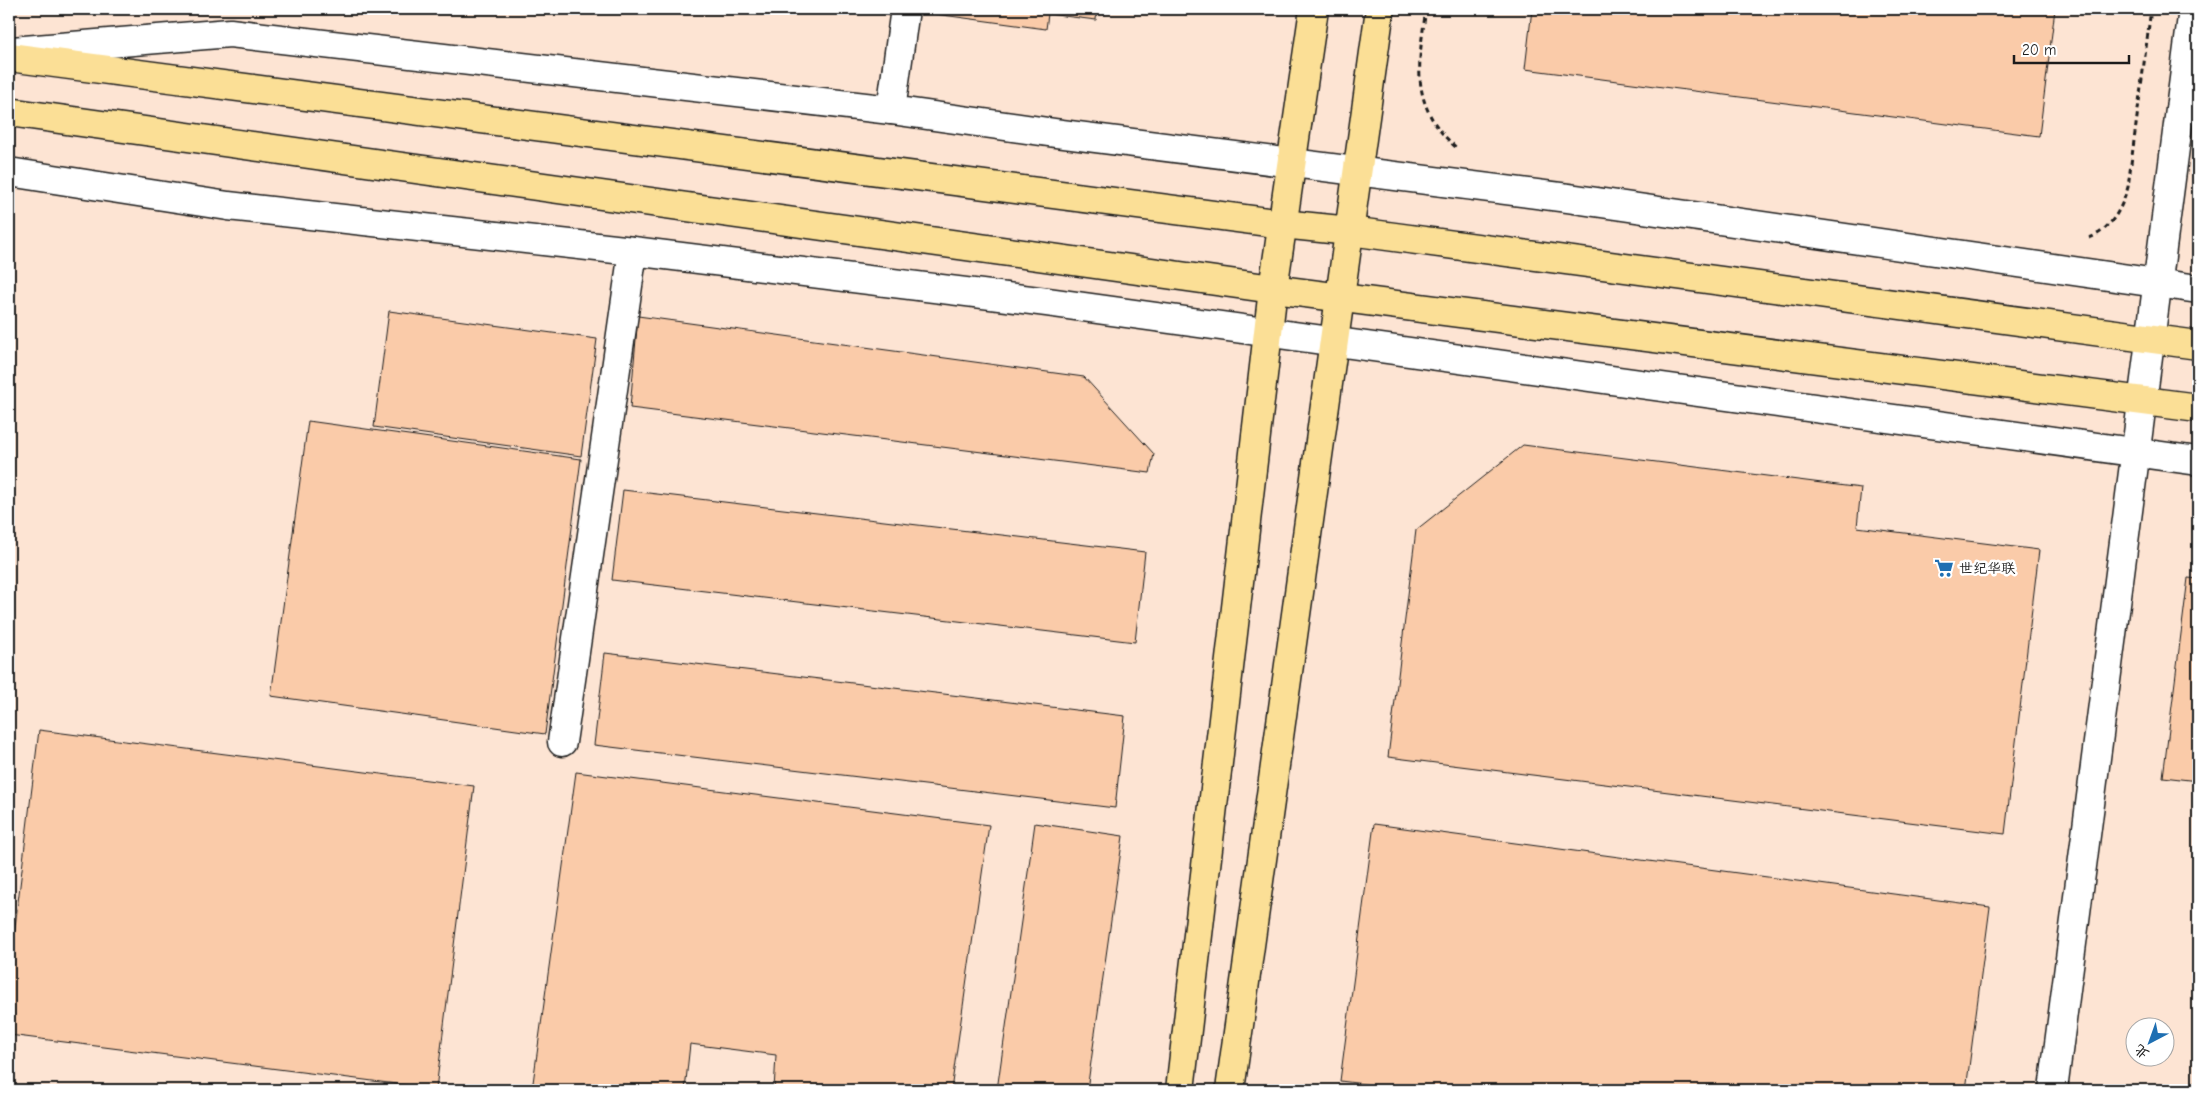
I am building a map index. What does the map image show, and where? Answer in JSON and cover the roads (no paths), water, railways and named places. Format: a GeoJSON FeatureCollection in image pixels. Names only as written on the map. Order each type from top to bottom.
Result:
{"type":"FeatureCollection","features":[{"type":"Feature","properties":{"kind":"main road"},"geometry":{"type":"LineString","coordinates":[[1180,1090],[1272,289],[1314,9]]}},
{"type":"Feature","properties":{"kind":"main road"},"geometry":{"type":"LineString","coordinates":[[1230,1090],[1380,9]]}},
{"type":"Feature","properties":{"kind":"main road"},"geometry":{"type":"LineString","coordinates":[[9,57],[1282,224],[1350,231],[2198,345]]}},
{"type":"Feature","properties":{"kind":"main road"},"geometry":{"type":"LineString","coordinates":[[9,112],[1272,289],[2198,408]]}},
{"type":"Feature","properties":{"kind":"street"},"geometry":{"type":"LineString","coordinates":[[891,110],[905,9]]}},
{"type":"Feature","properties":{"kind":"street"},"geometry":{"type":"LineString","coordinates":[[2053,1090],[2193,9]]}},
{"type":"Feature","properties":{"kind":"street"},"geometry":{"type":"LineString","coordinates":[[9,52],[230,33],[891,110],[1568,198],[2198,290]]}},
{"type":"Feature","properties":{"kind":"street"},"geometry":{"type":"LineString","coordinates":[[9,172],[228,206],[633,251],[1047,302],[2198,461]]}},
{"type":"Feature","properties":{"kind":"street"},"geometry":{"type":"LineString","coordinates":[[562,742],[633,251]]}},
{"type":"Feature","properties":{"kind":"place","name":"世纪华联"},"geometry":{"type":"Point","coordinates":[1944,568]}}]}
